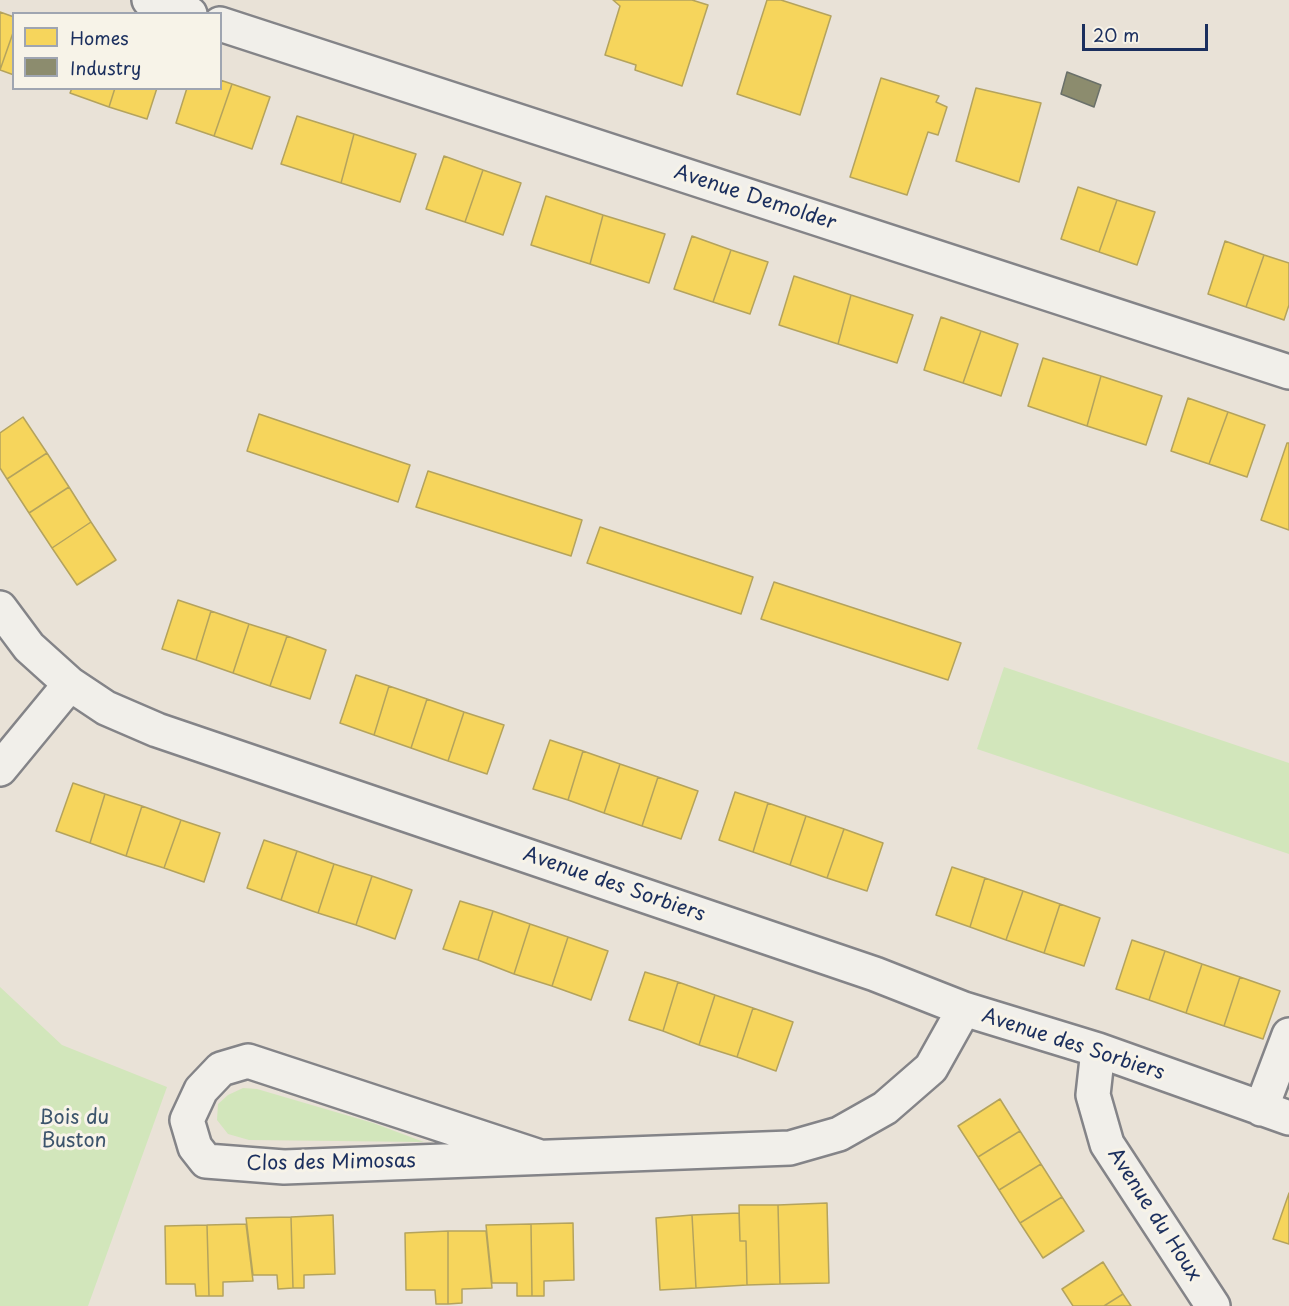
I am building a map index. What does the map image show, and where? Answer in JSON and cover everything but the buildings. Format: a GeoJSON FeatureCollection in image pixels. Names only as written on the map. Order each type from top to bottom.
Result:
{"type":"FeatureCollection","features":[{"type":"Feature","properties":{"kind":"street"},"geometry":{"type":"LineString","coordinates":[[149,0],[184,12]]}},
{"type":"Feature","properties":{"kind":"street","name":"Avenue Demolder"},"geometry":{"type":"LineString","coordinates":[[222,25],[1289,372]]}},
{"type":"Feature","properties":{"kind":"street","name":"Avenue des Sorbiers"},"geometry":{"type":"LineString","coordinates":[[0,608],[29,646],[70,684],[106,708],[157,730],[875,974],[964,1010],[1098,1050],[1275,1113],[1289,1035]]}},
{"type":"Feature","properties":{"kind":"street"},"geometry":{"type":"LineString","coordinates":[[0,769],[70,684]]}},
{"type":"Feature","properties":{"kind":"street","name":"Clos des Mimosas"},"geometry":{"type":"LineString","coordinates":[[540,1157],[248,1061],[221,1070],[201,1090],[187,1120],[195,1148],[206,1161],[284,1167],[790,1148],[839,1134],[885,1108],[930,1068],[964,1010]]}},
{"type":"Feature","properties":{"kind":"street","name":"Avenue du Houx"},"geometry":{"type":"LineString","coordinates":[[1098,1050],[1093,1095],[1107,1144],[1213,1306]]}},
{"type":"Feature","properties":{"kind":"green space"},"geometry":{"type":"Polygon","coordinates":[[[1004,667],[1289,763],[1289,854],[977,749],[1004,667]]]}},
{"type":"Feature","properties":{"kind":"green space","name":"Bois du Buston"},"geometry":{"type":"Polygon","coordinates":[[[0,987],[62,1045],[167,1087],[88,1306],[0,1306],[0,987]]]}},
{"type":"Feature","properties":{"kind":"green space"},"geometry":{"type":"Polygon","coordinates":[[[243,1088],[257,1089],[373,1123],[424,1142],[249,1140],[228,1134],[217,1120],[218,1104],[228,1095],[243,1088]]]}}]}
